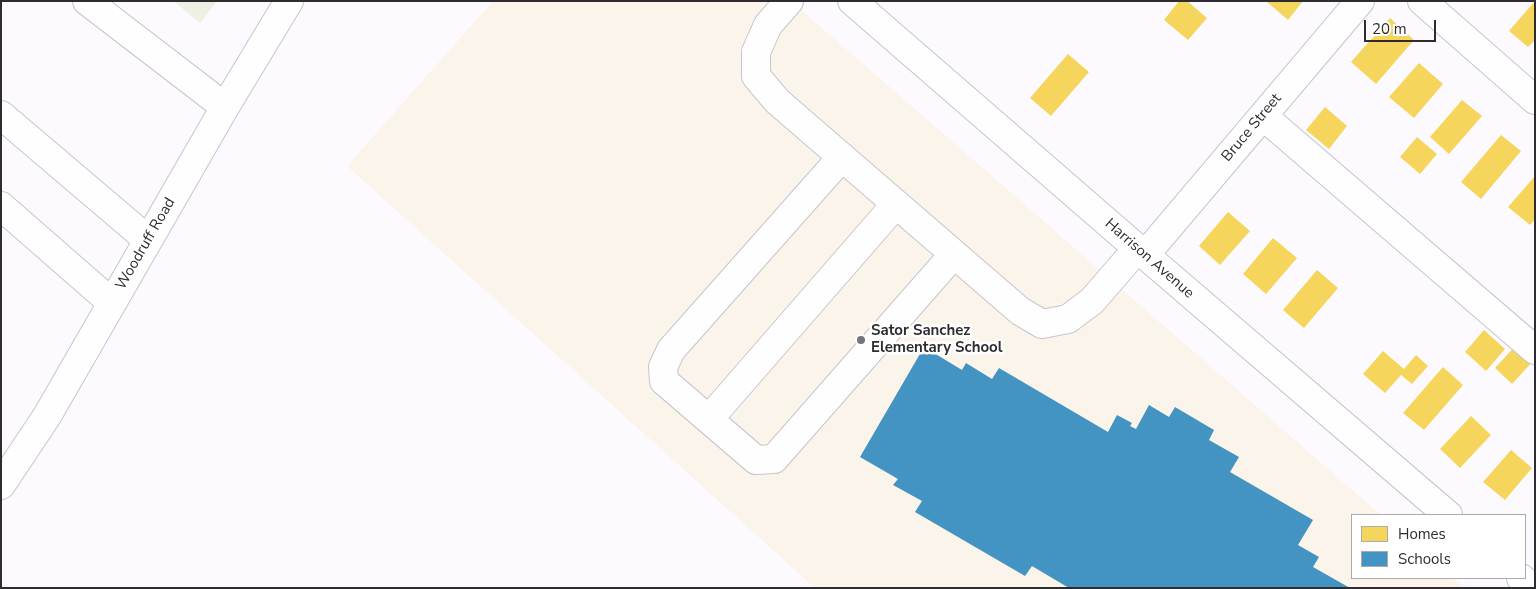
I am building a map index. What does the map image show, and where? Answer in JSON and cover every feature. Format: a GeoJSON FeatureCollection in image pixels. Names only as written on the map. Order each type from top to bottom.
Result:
{"type":"FeatureCollection","features":[{"type":"Feature","properties":{"kind":"street"},"geometry":{"type":"LineString","coordinates":[[87,1],[225,107]]}},
{"type":"Feature","properties":{"kind":"street","name":"Woodruff Road"},"geometry":{"type":"LineString","coordinates":[[1,485],[47,416],[225,107],[289,1]]}},
{"type":"Feature","properties":{"kind":"street","name":"Bruce Street"},"geometry":{"type":"LineString","coordinates":[[789,1],[768,25],[756,52],[756,76],[777,101],[1020,311],[1042,324],[1068,320],[1092,301],[1141,252],[1263,116],[1360,1]]}},
{"type":"Feature","properties":{"kind":"street","name":"Harrison Avenue"},"geometry":{"type":"LineString","coordinates":[[852,1],[1447,514]]}},
{"type":"Feature","properties":{"kind":"street"},"geometry":{"type":"LineString","coordinates":[[1422,1],[1535,100]]}},
{"type":"Feature","properties":{"kind":"street"},"geometry":{"type":"LineString","coordinates":[[1,115],[141,234],[149,238]]}},
{"type":"Feature","properties":{"kind":"street"},"geometry":{"type":"LineString","coordinates":[[1263,116],[1535,350]]}},
{"type":"Feature","properties":{"kind":"street"},"geometry":{"type":"LineString","coordinates":[[842,157],[671,350],[663,368],[664,381],[756,460],[774,459],[954,254]]}},
{"type":"Feature","properties":{"kind":"street"},"geometry":{"type":"LineString","coordinates":[[709,419],[896,204]]}},
{"type":"Feature","properties":{"kind":"street"},"geometry":{"type":"LineString","coordinates":[[1,206],[112,303]]}},
{"type":"Feature","properties":{"kind":"street"},"geometry":{"type":"LineString","coordinates":[[1522,579],[1532,588]]}},
{"type":"Feature","properties":{"kind":"shaded area"},"geometry":{"type":"Polygon","coordinates":[[[173,1],[217,1],[200,23],[173,1]]]}},
{"type":"Feature","properties":{"kind":"shaded area","name":"Sator Sanchez Elementary School"},"geometry":{"type":"Polygon","coordinates":[[[493,1],[791,1],[1380,514],[1351,514],[1351,579],[1454,579],[1465,588],[815,588],[347,166],[493,1]]]}},
{"type":"Feature","properties":{"kind":"building: Homes"},"geometry":{"type":"Polygon","coordinates":[[[1179,1],[1187,1],[1207,18],[1188,40],[1164,20],[1179,1]]]}},
{"type":"Feature","properties":{"kind":"building: Homes"},"geometry":{"type":"Polygon","coordinates":[[[1266,1],[1303,1],[1288,20],[1266,1]]]}},
{"type":"Feature","properties":{"kind":"building: Homes"},"geometry":{"type":"Polygon","coordinates":[[[1535,1],[1535,40],[1528,47],[1509,31],[1535,1]]]}},
{"type":"Feature","properties":{"kind":"building: Homes"},"geometry":{"type":"Polygon","coordinates":[[[1390,18],[1414,40],[1376,84],[1351,62],[1390,18]]]}},
{"type":"Feature","properties":{"kind":"building: Homes"},"geometry":{"type":"Polygon","coordinates":[[[1068,54],[1089,72],[1051,116],[1030,98],[1068,54]]]}},
{"type":"Feature","properties":{"kind":"building: Homes"},"geometry":{"type":"Polygon","coordinates":[[[1419,63],[1443,84],[1414,118],[1389,97],[1419,63]]]}},
{"type":"Feature","properties":{"kind":"building: Homes"},"geometry":{"type":"Polygon","coordinates":[[[1462,100],[1482,116],[1449,154],[1430,137],[1462,100]]]}},
{"type":"Feature","properties":{"kind":"building: Homes"},"geometry":{"type":"Polygon","coordinates":[[[1325,107],[1347,126],[1329,149],[1306,130],[1325,107]]]}},
{"type":"Feature","properties":{"kind":"building: Homes"},"geometry":{"type":"Polygon","coordinates":[[[1501,135],[1521,151],[1481,199],[1461,182],[1501,135]]]}},
{"type":"Feature","properties":{"kind":"building: Homes"},"geometry":{"type":"Polygon","coordinates":[[[1417,137],[1437,154],[1420,174],[1400,157],[1417,137]]]}},
{"type":"Feature","properties":{"kind":"building: Homes"},"geometry":{"type":"Polygon","coordinates":[[[1535,176],[1535,219],[1530,225],[1508,207],[1535,176]]]}},
{"type":"Feature","properties":{"kind":"building: Homes"},"geometry":{"type":"Polygon","coordinates":[[[1228,212],[1250,231],[1220,265],[1199,246],[1228,212]]]}},
{"type":"Feature","properties":{"kind":"building: Homes"},"geometry":{"type":"Polygon","coordinates":[[[1273,238],[1297,258],[1266,294],[1243,274],[1273,238]]]}},
{"type":"Feature","properties":{"kind":"building: Homes"},"geometry":{"type":"Polygon","coordinates":[[[1317,270],[1338,288],[1304,328],[1283,310],[1317,270]]]}},
{"type":"Feature","properties":{"kind":"building: Homes"},"geometry":{"type":"Polygon","coordinates":[[[1484,330],[1505,349],[1486,371],[1465,352],[1484,330]]]}},
{"type":"Feature","properties":{"kind":"building: Homes"},"geometry":{"type":"Polygon","coordinates":[[[1518,343],[1535,359],[1512,384],[1495,368],[1518,343]]]}},
{"type":"Feature","properties":{"kind":"building: Homes"},"geometry":{"type":"Polygon","coordinates":[[[1383,351],[1404,369],[1416,355],[1428,366],[1412,384],[1401,375],[1385,393],[1363,374],[1383,351]]]}},
{"type":"Feature","properties":{"kind":"building: Homes"},"geometry":{"type":"Polygon","coordinates":[[[1443,367],[1463,385],[1424,430],[1403,413],[1443,367]]]}},
{"type":"Feature","properties":{"kind":"building: Homes"},"geometry":{"type":"Polygon","coordinates":[[[1471,416],[1491,435],[1460,468],[1440,449],[1471,416]]]}},
{"type":"Feature","properties":{"kind":"building: Homes"},"geometry":{"type":"Polygon","coordinates":[[[1511,450],[1532,468],[1505,500],[1483,482],[1511,450]]]}},
{"type":"Feature","properties":{"kind":"building: Schools"},"geometry":{"type":"Polygon","coordinates":[[[924,347],[962,370],[966,363],[992,379],[999,368],[1108,432],[1117,415],[1132,423],[1130,426],[1136,429],[1149,405],[1169,417],[1175,407],[1214,430],[1209,440],[1239,457],[1230,472],[1313,520],[1298,545],[1319,557],[1313,567],[1350,588],[1069,588],[1032,566],[1025,576],[915,512],[922,501],[893,485],[898,479],[860,457],[924,347]]]}},
{"type":"Feature","properties":{"kind":"place","name":"Sator Sanchez Elementary School"},"geometry":{"type":"Point","coordinates":[861,340]}}]}
